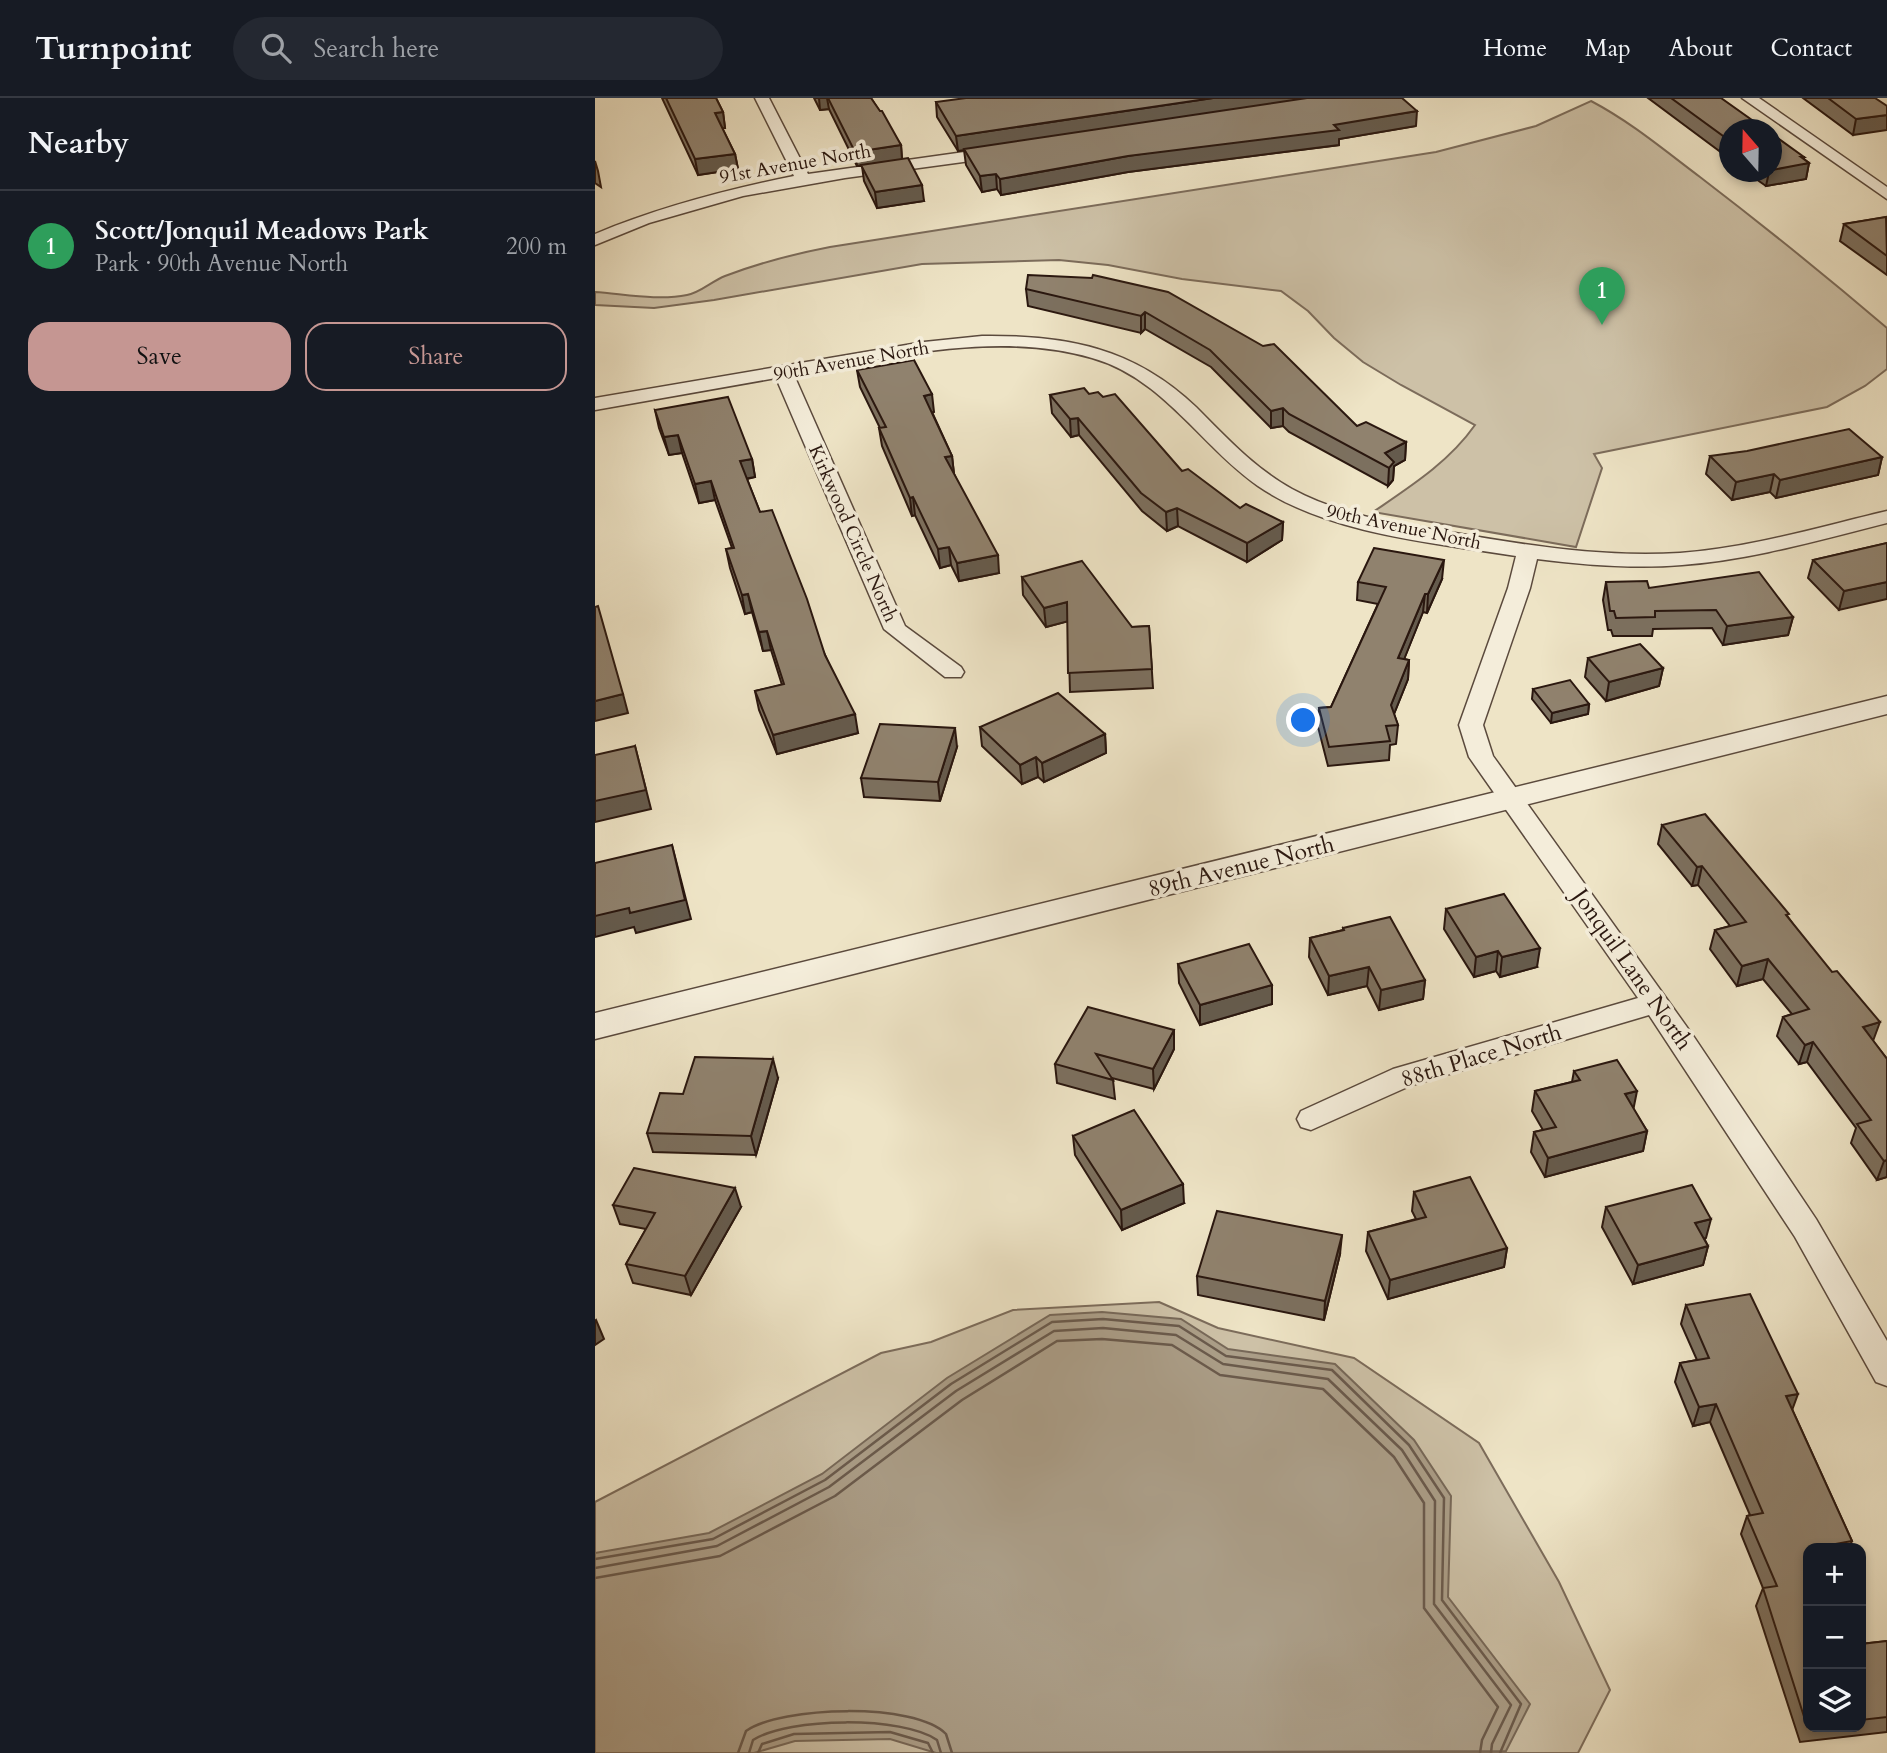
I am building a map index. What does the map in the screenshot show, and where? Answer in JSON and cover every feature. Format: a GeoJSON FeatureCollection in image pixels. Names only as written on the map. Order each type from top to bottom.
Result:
{"type":"FeatureCollection","features":[{"type":"Feature","properties":{"kind":"street"},"geometry":{"type":"LineString","coordinates":[[762,98],[804,181]]}},
{"type":"Feature","properties":{"kind":"street"},"geometry":{"type":"LineString","coordinates":[[1749,98],[1887,194]]}},
{"type":"Feature","properties":{"kind":"street","name":"91st Avenue North"},"geometry":{"type":"LineString","coordinates":[[595,240],[614,231],[699,203],[744,191],[1019,149]]}},
{"type":"Feature","properties":{"kind":"street"},"geometry":{"type":"LineString","coordinates":[[595,222],[614,231]]}},
{"type":"Feature","properties":{"kind":"street","name":"90th Avenue North"},"geometry":{"type":"LineString","coordinates":[[595,404],[967,342],[1009,341],[1090,352],[1122,364],[1153,381],[1252,475],[1328,512],[1370,523],[1528,551],[1610,560],[1681,559],[1747,549],[1887,517]]}},
{"type":"Feature","properties":{"kind":"street","name":"Kirkwood Circle North"},"geometry":{"type":"LineString","coordinates":[[783,372],[895,629],[953,672]]}},
{"type":"Feature","properties":{"kind":"street","name":"Jonquil Lane North"},"geometry":{"type":"LineString","coordinates":[[1528,551],[1471,725],[1481,757],[1693,1052],[1779,1184],[1887,1372]]}},
{"type":"Feature","properties":{"kind":"street","name":"89th Avenue North"},"geometry":{"type":"LineString","coordinates":[[595,1026],[1887,705]]}},
{"type":"Feature","properties":{"kind":"street","name":"88th Place North"},"geometry":{"type":"LineString","coordinates":[[1311,1119],[1403,1077],[1656,1003]]}},
{"type":"Feature","properties":{"kind":"shaded area"},"geometry":{"type":"Polygon","coordinates":[[[1591,101],[1634,127],[1700,177],[1795,251],[1887,328],[1887,369],[1865,386],[1827,407],[1594,454],[1602,468],[1576,547],[1373,512],[1441,462],[1475,425],[1363,362],[1334,338],[1308,311],[1281,291],[1059,260],[922,264],[654,308],[595,305],[595,292],[653,297],[687,295],[725,276],[751,267],[830,247],[1436,152],[1536,126],[1591,101]]]}},
{"type":"Feature","properties":{"kind":"shaded area"},"geometry":{"type":"Polygon","coordinates":[[[1159,1302],[1218,1328],[1354,1358],[1479,1443],[1559,1582],[1610,1690],[1578,1753],[595,1753],[595,1502],[881,1353],[931,1342],[1013,1310],[1159,1302]]]}},
{"type":"Feature","properties":{"kind":"water"},"geometry":{"type":"Polygon","coordinates":[[[1102,1312],[1181,1319],[1228,1349],[1335,1364],[1414,1440],[1451,1496],[1448,1597],[1530,1704],[1506,1751],[936,1753],[890,1739],[795,1741],[754,1753],[595,1753],[595,1553],[709,1533],[822,1474],[947,1378],[1050,1315],[1102,1312]]]}},
{"type":"Feature","properties":{"kind":"building"},"geometry":{"type":"Polygon","coordinates":[[[666,98],[716,98],[723,112],[715,113],[735,154],[695,159],[666,98]]]}},
{"type":"Feature","properties":{"kind":"building"},"geometry":{"type":"Polygon","coordinates":[[[828,98],[871,98],[882,111],[901,145],[855,152],[828,98]]]}},
{"type":"Feature","properties":{"kind":"building"},"geometry":{"type":"Polygon","coordinates":[[[966,98],[1213,98],[956,136],[936,102],[966,98]]]}},
{"type":"Feature","properties":{"kind":"building"},"geometry":{"type":"Polygon","coordinates":[[[1307,98],[1402,98],[1417,111],[1334,125],[1339,130],[1128,156],[1000,179],[996,174],[980,176],[964,149],[1307,98]]]}},
{"type":"Feature","properties":{"kind":"building"},"geometry":{"type":"Polygon","coordinates":[[[1671,98],[1721,98],[1751,119],[1719,119],[1719,133],[1671,98]]]}},
{"type":"Feature","properties":{"kind":"building"},"geometry":{"type":"Polygon","coordinates":[[[1828,98],[1875,98],[1887,106],[1887,115],[1856,119],[1828,98]]]}},
{"type":"Feature","properties":{"kind":"building"},"geometry":{"type":"Polygon","coordinates":[[[1782,141],[1804,157],[1801,157],[1809,163],[1782,168],[1782,141]]]}},
{"type":"Feature","properties":{"kind":"building"},"geometry":{"type":"Polygon","coordinates":[[[908,158],[922,185],[875,192],[861,165],[908,158]]]}},
{"type":"Feature","properties":{"kind":"building"},"geometry":{"type":"Polygon","coordinates":[[[1886,217],[1887,256],[1844,224],[1886,217]]]}},
{"type":"Feature","properties":{"kind":"building"},"geometry":{"type":"Polygon","coordinates":[[[1028,275],[1092,278],[1093,275],[1168,292],[1263,346],[1274,344],[1357,426],[1366,422],[1406,442],[1385,453],[1394,462],[1389,468],[1289,414],[1283,408],[1271,411],[1210,350],[1145,312],[1141,316],[1026,289],[1028,275]]]}},
{"type":"Feature","properties":{"kind":"building"},"geometry":{"type":"Polygon","coordinates":[[[914,360],[932,394],[924,396],[952,456],[945,457],[998,555],[957,563],[949,547],[938,549],[913,497],[910,498],[879,428],[886,427],[857,370],[914,360]]]}},
{"type":"Feature","properties":{"kind":"building"},"geometry":{"type":"Polygon","coordinates":[[[1084,388],[1089,394],[1098,392],[1103,397],[1115,394],[1182,471],[1188,469],[1240,508],[1246,504],[1283,522],[1247,543],[1177,508],[1166,512],[1141,493],[1078,418],[1070,419],[1050,395],[1084,388]]]}},
{"type":"Feature","properties":{"kind":"building"},"geometry":{"type":"Polygon","coordinates":[[[728,397],[752,459],[740,461],[760,512],[772,510],[807,599],[825,655],[855,714],[773,735],[755,691],[784,684],[767,631],[759,632],[748,594],[742,595],[726,549],[734,548],[711,481],[695,484],[678,435],[664,437],[655,410],[728,397]]]}},
{"type":"Feature","properties":{"kind":"building"},"geometry":{"type":"Polygon","coordinates":[[[1849,429],[1882,457],[1780,480],[1774,474],[1736,482],[1710,456],[1747,451],[1849,429]]]}},
{"type":"Feature","properties":{"kind":"building"},"geometry":{"type":"Polygon","coordinates":[[[1887,543],[1887,582],[1844,591],[1813,560],[1887,543]]]}},
{"type":"Feature","properties":{"kind":"building"},"geometry":{"type":"Polygon","coordinates":[[[1374,548],[1444,560],[1428,594],[1425,594],[1398,658],[1409,660],[1391,705],[1398,725],[1386,726],[1390,741],[1329,747],[1319,708],[1331,707],[1386,587],[1358,582],[1374,548]]]}},
{"type":"Feature","properties":{"kind":"building"},"geometry":{"type":"Polygon","coordinates":[[[1082,561],[1132,627],[1149,626],[1152,669],[1068,673],[1067,602],[1044,608],[1022,577],[1082,561]]]}},
{"type":"Feature","properties":{"kind":"building"},"geometry":{"type":"Polygon","coordinates":[[[1759,572],[1793,617],[1727,626],[1716,610],[1655,611],[1655,617],[1616,618],[1614,611],[1610,611],[1606,582],[1647,581],[1649,588],[1759,572]]]}},
{"type":"Feature","properties":{"kind":"building"},"geometry":{"type":"Polygon","coordinates":[[[598,606],[623,694],[595,701],[595,607],[598,606]]]}},
{"type":"Feature","properties":{"kind":"building"},"geometry":{"type":"Polygon","coordinates":[[[1640,644],[1663,668],[1609,682],[1588,658],[1640,644]]]}},
{"type":"Feature","properties":{"kind":"building"},"geometry":{"type":"Polygon","coordinates":[[[1570,680],[1589,704],[1552,713],[1533,689],[1570,680]]]}},
{"type":"Feature","properties":{"kind":"building"},"geometry":{"type":"Polygon","coordinates":[[[1058,693],[1105,734],[1042,763],[1036,757],[1020,765],[980,727],[1058,693]]]}},
{"type":"Feature","properties":{"kind":"building"},"geometry":{"type":"Polygon","coordinates":[[[880,724],[955,728],[938,782],[861,778],[880,724]]]}},
{"type":"Feature","properties":{"kind":"building"},"geometry":{"type":"Polygon","coordinates":[[[635,746],[646,790],[595,801],[595,755],[635,746]]]}},
{"type":"Feature","properties":{"kind":"building"},"geometry":{"type":"Polygon","coordinates":[[[1705,814],[1789,914],[1786,915],[1832,972],[1837,971],[1880,1022],[1863,1027],[1887,1059],[1887,1160],[1884,1161],[1857,1124],[1871,1120],[1813,1042],[1805,1045],[1783,1017],[1809,1009],[1768,959],[1742,966],[1715,930],[1746,922],[1702,866],[1697,867],[1662,825],[1705,814]]]}},
{"type":"Feature","properties":{"kind":"building"},"geometry":{"type":"Polygon","coordinates":[[[672,845],[685,900],[630,913],[629,908],[595,916],[595,863],[672,845]]]}},
{"type":"Feature","properties":{"kind":"building"},"geometry":{"type":"Polygon","coordinates":[[[1504,894],[1540,948],[1502,957],[1498,951],[1476,957],[1446,909],[1504,894]]]}},
{"type":"Feature","properties":{"kind":"building"},"geometry":{"type":"Polygon","coordinates":[[[1390,917],[1425,980],[1381,990],[1369,967],[1329,976],[1310,938],[1390,917]]]}},
{"type":"Feature","properties":{"kind":"building"},"geometry":{"type":"Polygon","coordinates":[[[1249,944],[1272,985],[1200,1005],[1178,964],[1249,944]]]}},
{"type":"Feature","properties":{"kind":"building"},"geometry":{"type":"Polygon","coordinates":[[[1088,1007],[1174,1030],[1153,1069],[1096,1054],[1113,1080],[1055,1064],[1088,1007]]]}},
{"type":"Feature","properties":{"kind":"building"},"geometry":{"type":"Polygon","coordinates":[[[695,1057],[773,1059],[751,1136],[647,1133],[660,1093],[683,1094],[695,1057]]]}},
{"type":"Feature","properties":{"kind":"building"},"geometry":{"type":"Polygon","coordinates":[[[1617,1060],[1637,1091],[1625,1094],[1647,1131],[1548,1158],[1534,1132],[1556,1127],[1535,1091],[1580,1080],[1574,1071],[1617,1060]]]}},
{"type":"Feature","properties":{"kind":"building"},"geometry":{"type":"Polygon","coordinates":[[[1134,1110],[1183,1184],[1121,1210],[1073,1136],[1134,1110]]]}},
{"type":"Feature","properties":{"kind":"building"},"geometry":{"type":"Polygon","coordinates":[[[634,1168],[735,1188],[685,1276],[626,1264],[655,1213],[613,1205],[634,1168]]]}},
{"type":"Feature","properties":{"kind":"building"},"geometry":{"type":"Polygon","coordinates":[[[1470,1177],[1507,1248],[1390,1280],[1368,1232],[1426,1217],[1414,1192],[1470,1177]]]}},
{"type":"Feature","properties":{"kind":"building"},"geometry":{"type":"Polygon","coordinates":[[[1692,1185],[1711,1219],[1695,1223],[1708,1246],[1638,1265],[1606,1207],[1692,1185]]]}},
{"type":"Feature","properties":{"kind":"building"},"geometry":{"type":"Polygon","coordinates":[[[1217,1211],[1342,1235],[1325,1301],[1197,1276],[1217,1211]]]}},
{"type":"Feature","properties":{"kind":"building"},"geometry":{"type":"Polygon","coordinates":[[[1750,1294],[1798,1394],[1786,1396],[1852,1541],[1803,1543],[1803,1713],[1763,1588],[1777,1586],[1747,1516],[1763,1513],[1716,1404],[1699,1407],[1680,1363],[1709,1358],[1686,1305],[1750,1294]]]}},
{"type":"Feature","properties":{"kind":"building"},"geometry":{"type":"Polygon","coordinates":[[[1887,1641],[1887,1717],[1866,1719],[1866,1643],[1887,1641]]]}},
{"type":"Feature","properties":{"kind":"place","name":"Scott/Jonquil Meadows Park"},"geometry":{"type":"Point","coordinates":[1602,325]}}]}
